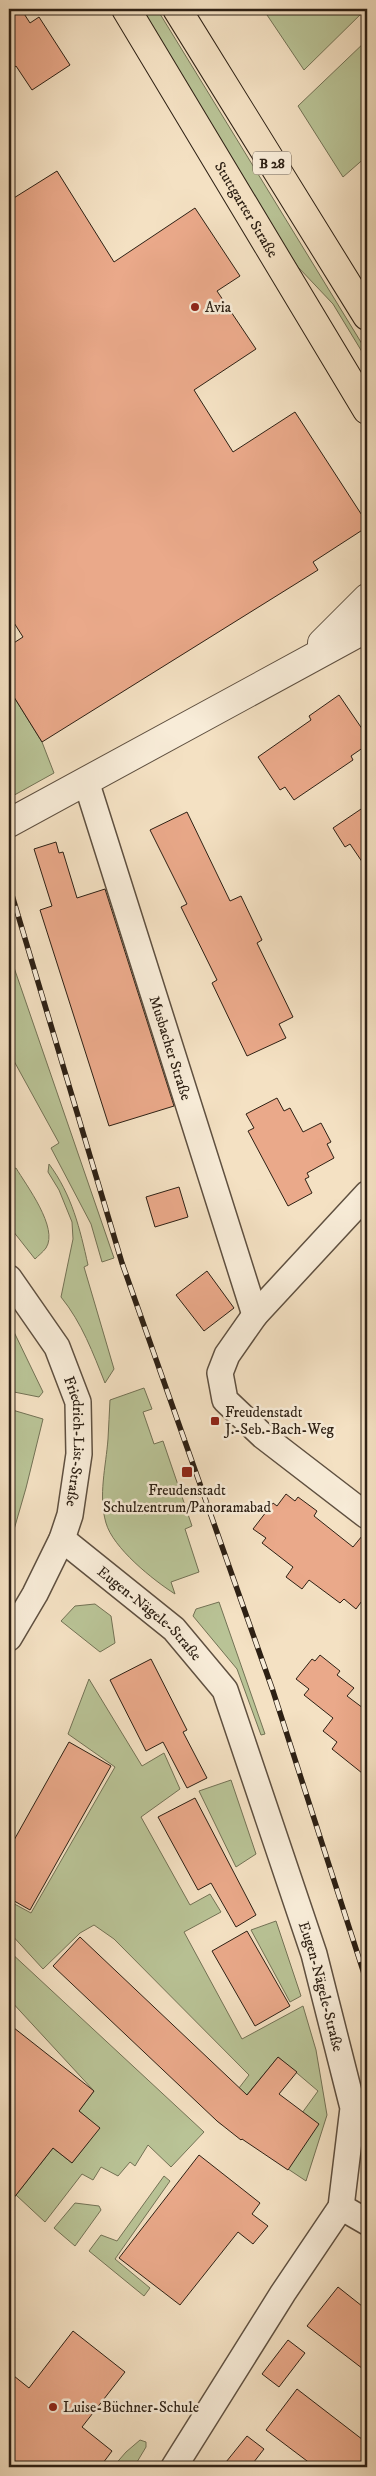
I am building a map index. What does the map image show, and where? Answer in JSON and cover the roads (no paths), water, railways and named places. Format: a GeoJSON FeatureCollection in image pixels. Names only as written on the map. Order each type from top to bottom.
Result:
{"type":"FeatureCollection","features":[{"type":"Feature","properties":{"kind":"main road","name":"Stuttgarter Straße"},"geometry":{"type":"LineString","coordinates":[[126,9],[367,410]]}},
{"type":"Feature","properties":{"kind":"main road","name":"B 28"},"geometry":{"type":"LineString","coordinates":[[177,9],[367,316]]}},
{"type":"Feature","properties":{"kind":"street"},"geometry":{"type":"LineString","coordinates":[[299,665],[367,598]]}},
{"type":"Feature","properties":{"kind":"street"},"geometry":{"type":"LineString","coordinates":[[9,824],[367,628]]}},
{"type":"Feature","properties":{"kind":"street","name":"Musbacher Straße"},"geometry":{"type":"LineString","coordinates":[[86,781],[255,1316]]}},
{"type":"Feature","properties":{"kind":"street"},"geometry":{"type":"LineString","coordinates":[[367,1194],[255,1316],[227,1355],[220,1373],[225,1400],[263,1436],[367,1516]]}},
{"type":"Feature","properties":{"kind":"street","name":"Friedrich-List-Straße"},"geometry":{"type":"LineString","coordinates":[[9,1278],[57,1347],[78,1402],[79,1454],[70,1515],[62,1539],[35,1594],[9,1638]]}},
{"type":"Feature","properties":{"kind":"street","name":"Eugen-Nägele-Straße"},"geometry":{"type":"LineString","coordinates":[[62,1539],[174,1629],[225,1690],[314,1954],[353,2108],[341,2207],[278,2300],[174,2467]]}},
{"type":"Feature","properties":{"kind":"street"},"geometry":{"type":"LineString","coordinates":[[341,2207],[367,2222]]}},
{"type":"Feature","properties":{"kind":"railway"},"geometry":{"type":"LineString","coordinates":[[9,885],[122,1263],[273,1691],[367,1983]]}},
{"type":"Feature","properties":{"kind":"place","name":"Avia"},"geometry":{"type":"Point","coordinates":[195,307]}},
{"type":"Feature","properties":{"kind":"place","name":"Freudenstadt J.-Seb.-Bach-Weg"},"geometry":{"type":"Point","coordinates":[215,1421]}},
{"type":"Feature","properties":{"kind":"place","name":"Freudenstadt Schulzentrum/Panoramabad"},"geometry":{"type":"Point","coordinates":[187,1472]}},
{"type":"Feature","properties":{"kind":"place","name":"Luise-Büchner-Schule"},"geometry":{"type":"Point","coordinates":[53,2407]}}]}
